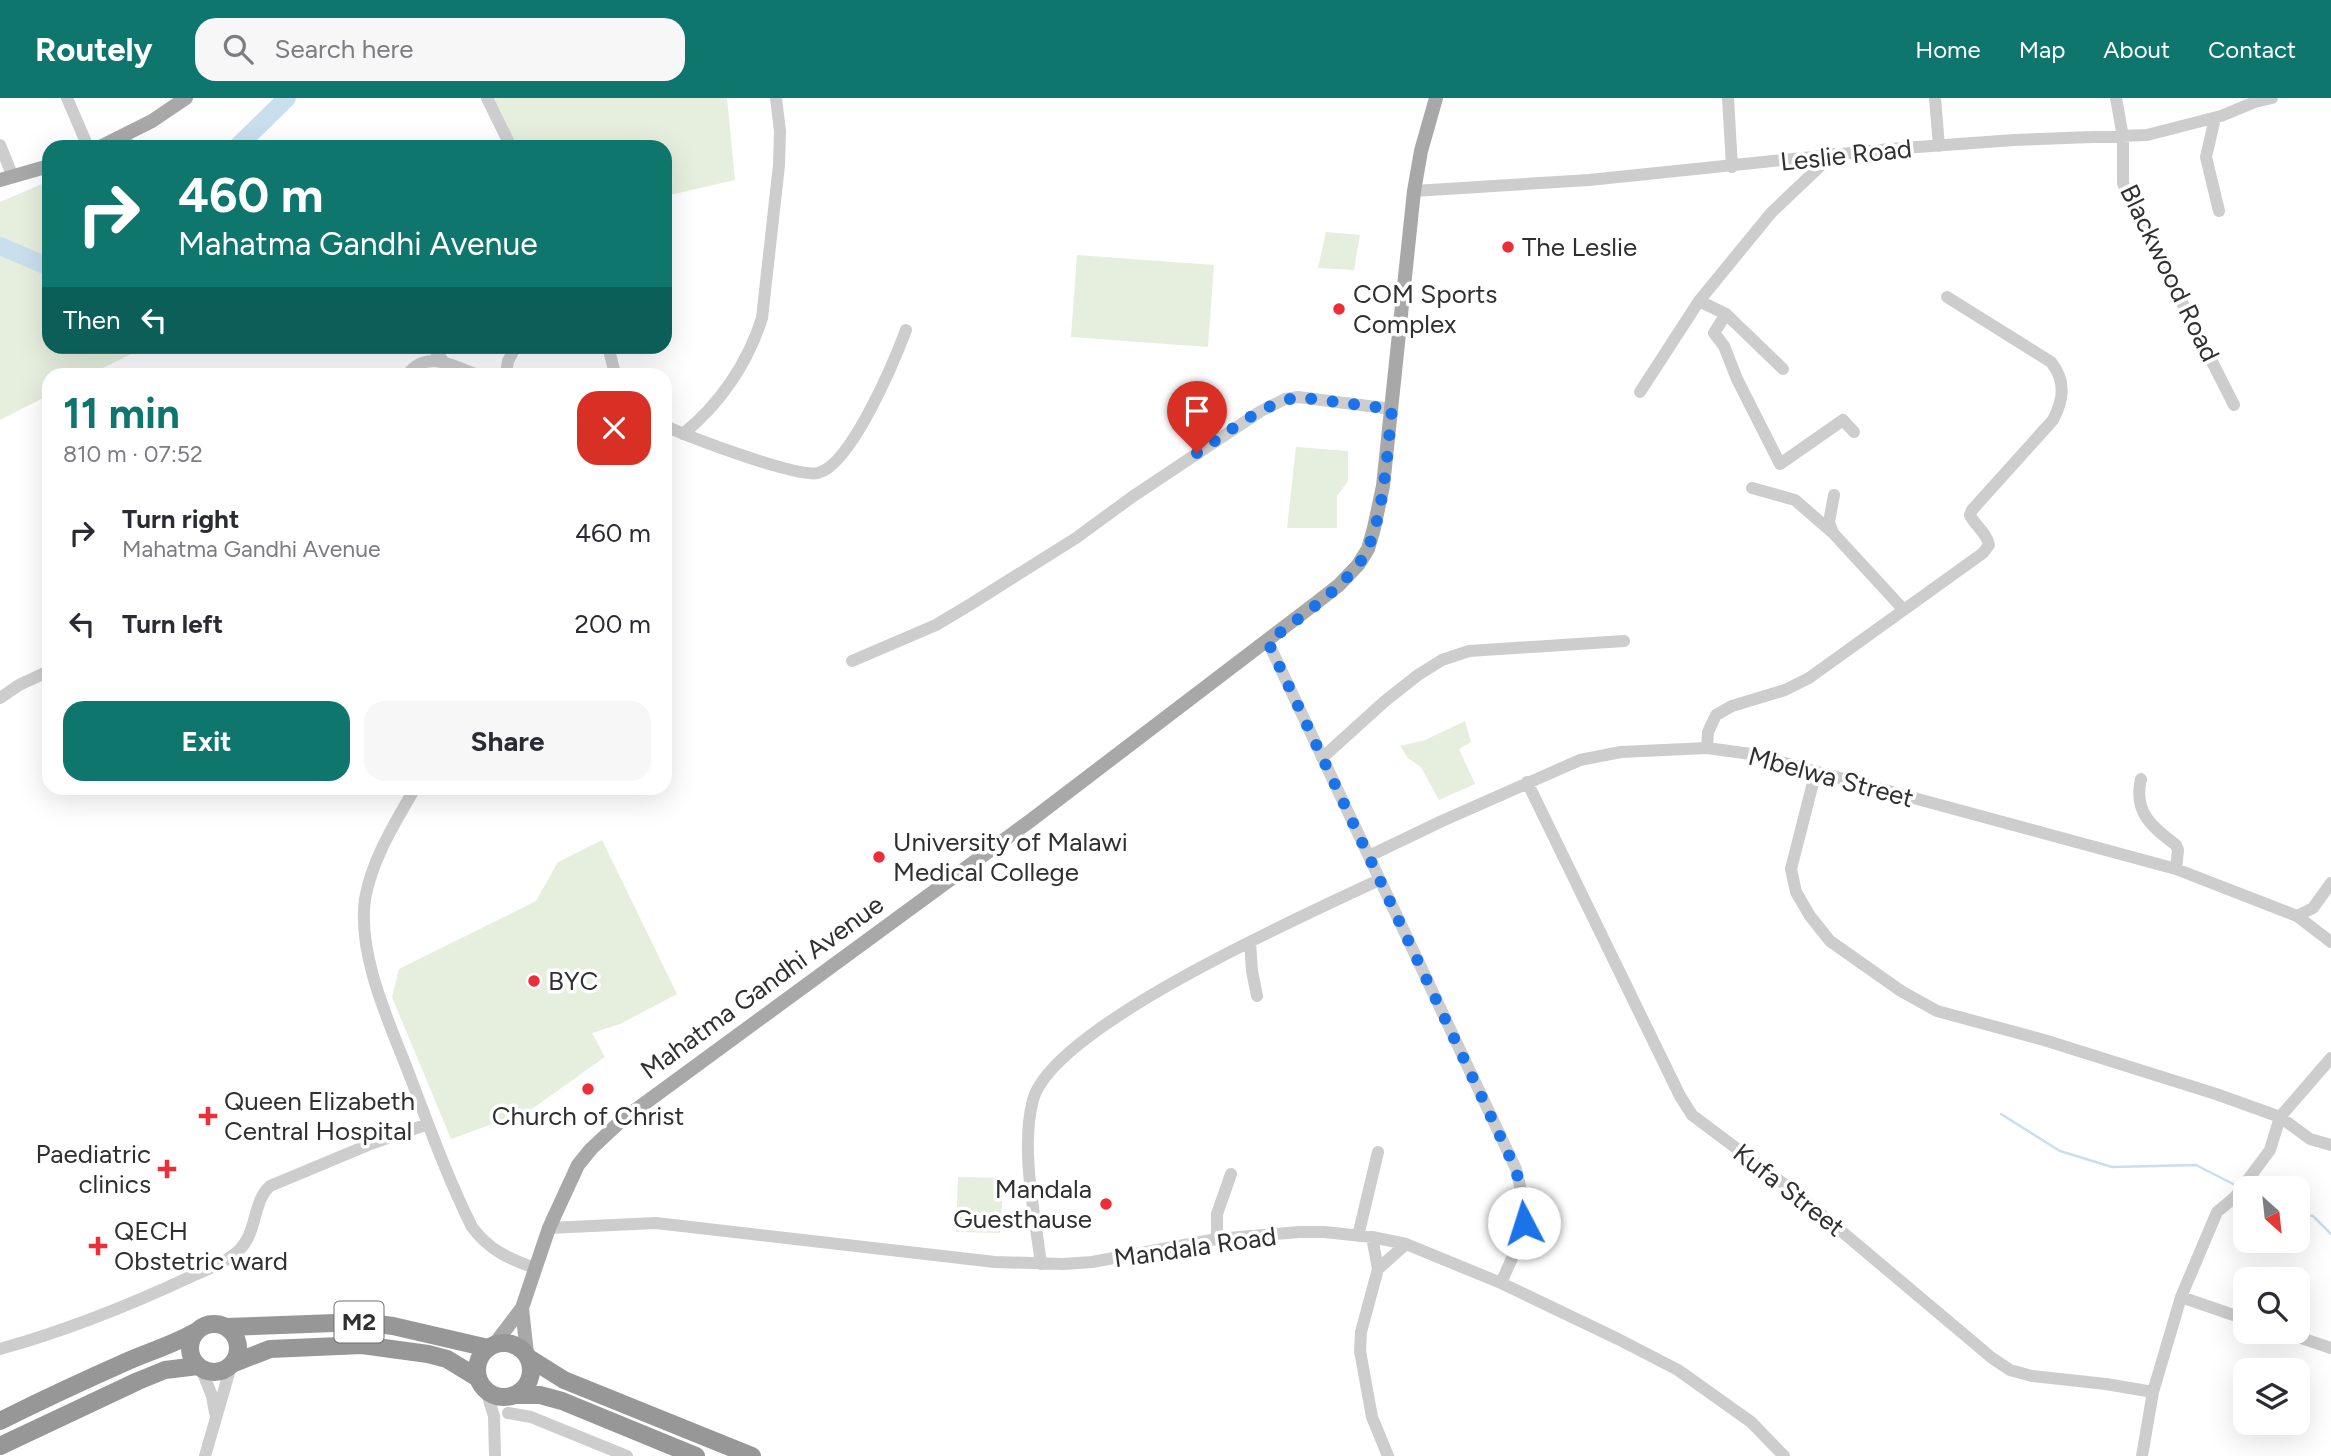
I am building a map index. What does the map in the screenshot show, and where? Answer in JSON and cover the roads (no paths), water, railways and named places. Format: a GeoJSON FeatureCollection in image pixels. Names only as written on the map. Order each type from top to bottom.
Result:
{"type":"FeatureCollection","features":[{"type":"Feature","properties":{"kind":"highway","name":"M2"},"geometry":{"type":"LineString","coordinates":[[0,1421],[64,1389],[173,1345],[211,1324],[226,1327],[362,1322],[490,1347],[508,1343],[521,1349],[564,1380],[752,1456]]}},
{"type":"Feature","properties":{"kind":"highway"},"geometry":{"type":"LineString","coordinates":[[226,1327],[233,1332],[239,1347],[232,1364]]}},
{"type":"Feature","properties":{"kind":"highway"},"geometry":{"type":"LineString","coordinates":[[197,1331],[190,1345],[190,1353],[199,1367]]}},
{"type":"Feature","properties":{"kind":"highway","name":"M2"},"geometry":{"type":"LineString","coordinates":[[0,1446],[165,1370],[199,1367],[216,1372],[270,1349],[362,1345],[390,1347],[447,1359],[499,1397],[513,1401],[540,1395],[562,1401],[696,1456]]}},
{"type":"Feature","properties":{"kind":"highway"},"geometry":{"type":"LineString","coordinates":[[482,1384],[477,1367],[481,1356],[490,1347]]}},
{"type":"Feature","properties":{"kind":"highway"},"geometry":{"type":"LineString","coordinates":[[513,1401],[529,1382],[531,1366],[528,1356]]}},
{"type":"Feature","properties":{"kind":"main road"},"geometry":{"type":"LineString","coordinates":[[116,140],[186,98]]}},
{"type":"Feature","properties":{"kind":"main road","name":"Mahatma Gandhi Avenue"},"geometry":{"type":"LineString","coordinates":[[490,1347],[522,1308],[549,1228],[578,1166],[591,1149],[622,1120],[1019,829],[1268,642],[1339,585],[1358,565],[1368,549],[1383,486],[1414,191],[1421,151],[1436,98]]}},
{"type":"Feature","properties":{"kind":"main road"},"geometry":{"type":"LineString","coordinates":[[7,179],[42,168]]}},
{"type":"Feature","properties":{"kind":"main road","name":"Mahatma Gandhi Avenue"},"geometry":{"type":"LineString","coordinates":[[522,1308],[528,1356]]}},
{"type":"Feature","properties":{"kind":"street"},"geometry":{"type":"LineString","coordinates":[[67,98],[85,140]]}},
{"type":"Feature","properties":{"kind":"street"},"geometry":{"type":"LineString","coordinates":[[487,98],[508,140]]}},
{"type":"Feature","properties":{"kind":"street"},"geometry":{"type":"LineString","coordinates":[[683,434],[694,426],[728,386],[755,342],[762,318],[779,165],[780,131],[776,98]]}},
{"type":"Feature","properties":{"kind":"street"},"geometry":{"type":"LineString","coordinates":[[1728,98],[1732,167]]}},
{"type":"Feature","properties":{"kind":"street"},"geometry":{"type":"LineString","coordinates":[[1935,98],[1939,146]]}},
{"type":"Feature","properties":{"kind":"street","name":"Blackwood Road"},"geometry":{"type":"LineString","coordinates":[[2116,98],[2123,137],[2123,183],[2126,192],[2234,405]]}},
{"type":"Feature","properties":{"kind":"street","name":"Leslie Road"},"geometry":{"type":"LineString","coordinates":[[1414,191],[1576,181],[1732,167],[1833,154],[2014,140],[2147,135],[2215,118],[2247,102],[2272,98]]}},
{"type":"Feature","properties":{"kind":"street"},"geometry":{"type":"LineString","coordinates":[[2215,118],[2206,157],[2219,211]]}},
{"type":"Feature","properties":{"kind":"street"},"geometry":{"type":"LineString","coordinates":[[0,145],[7,179]]}},
{"type":"Feature","properties":{"kind":"street"},"geometry":{"type":"LineString","coordinates":[[1640,392],[1699,301],[1771,213],[1833,154]]}},
{"type":"Feature","properties":{"kind":"street"},"geometry":{"type":"LineString","coordinates":[[1707,748],[1708,732],[1716,715],[1732,706],[1785,690],[1810,678],[1983,553],[1989,545],[1988,539],[1972,520],[1972,510],[2053,420],[2062,397],[2063,383],[2051,362],[1947,297]]}},
{"type":"Feature","properties":{"kind":"street"},"geometry":{"type":"LineString","coordinates":[[1699,301],[1726,314],[1783,369]]}},
{"type":"Feature","properties":{"kind":"street"},"geometry":{"type":"LineString","coordinates":[[1726,314],[1714,334],[1724,346],[1737,379],[1780,464],[1843,420],[1854,432]]}},
{"type":"Feature","properties":{"kind":"street"},"geometry":{"type":"LineString","coordinates":[[672,429],[800,472],[819,473],[838,460],[861,425],[879,394],[906,330]]}},
{"type":"Feature","properties":{"kind":"street"},"geometry":{"type":"LineString","coordinates":[[438,354],[446,365]]}},
{"type":"Feature","properties":{"kind":"street"},"geometry":{"type":"LineString","coordinates":[[413,368],[423,361],[432,360],[456,368]]}},
{"type":"Feature","properties":{"kind":"street"},"geometry":{"type":"LineString","coordinates":[[852,661],[936,625],[982,598],[1076,538],[1132,497],[1251,418],[1285,399],[1298,397],[1392,409]]}},
{"type":"Feature","properties":{"kind":"street"},"geometry":{"type":"LineString","coordinates":[[1752,488],[1795,500],[1833,533],[1903,609]]}},
{"type":"Feature","properties":{"kind":"street"},"geometry":{"type":"LineString","coordinates":[[1833,533],[1829,522],[1834,495]]}},
{"type":"Feature","properties":{"kind":"street"},"geometry":{"type":"LineString","coordinates":[[1322,758],[1385,701],[1418,675],[1443,660],[1469,651],[1623,641]]}},
{"type":"Feature","properties":{"kind":"street"},"geometry":{"type":"LineString","coordinates":[[1268,642],[1516,1170],[1524,1204],[1524,1223],[1501,1283]]}},
{"type":"Feature","properties":{"kind":"street"},"geometry":{"type":"LineString","coordinates":[[0,698],[42,674]]}},
{"type":"Feature","properties":{"kind":"street","name":"Mbelwa Street"},"geometry":{"type":"LineString","coordinates":[[1369,856],[1580,760],[1598,755],[1707,748],[1751,754],[2176,869],[2297,916],[2331,942]]}},
{"type":"Feature","properties":{"kind":"street"},"geometry":{"type":"LineString","coordinates":[[1816,771],[1791,870],[1796,892],[1810,916],[1830,941],[1901,991],[1937,1011],[2176,1081],[2280,1117],[2310,1139],[2331,1145]]}},
{"type":"Feature","properties":{"kind":"street"},"geometry":{"type":"LineString","coordinates":[[2141,779],[2139,803],[2142,813],[2148,823],[2176,845],[2176,869]]}},
{"type":"Feature","properties":{"kind":"street","name":"Kufa Street"},"geometry":{"type":"LineString","coordinates":[[1527,782],[1680,1096],[1692,1115],[1796,1193],[1992,1358],[2010,1370],[2032,1376],[2152,1392]]}},
{"type":"Feature","properties":{"kind":"street"},"geometry":{"type":"LineString","coordinates":[[411,795],[377,860],[365,900],[364,920],[372,973],[428,1124],[472,1227],[483,1242],[499,1254],[536,1268]]}},
{"type":"Feature","properties":{"kind":"street"},"geometry":{"type":"LineString","coordinates":[[1041,1264],[1030,1163],[1029,1121],[1034,1097],[1045,1076],[1066,1056],[1160,989],[1379,880]]}},
{"type":"Feature","properties":{"kind":"street"},"geometry":{"type":"LineString","coordinates":[[2297,916],[2313,908],[2331,883]]}},
{"type":"Feature","properties":{"kind":"street"},"geometry":{"type":"LineString","coordinates":[[1250,942],[1257,996]]}},
{"type":"Feature","properties":{"kind":"street"},"geometry":{"type":"LineString","coordinates":[[2142,1456],[2152,1392],[2181,1297],[2217,1212],[2235,1196],[2270,1150],[2280,1117],[2331,1058]]}},
{"type":"Feature","properties":{"kind":"street"},"geometry":{"type":"LineString","coordinates":[[0,1349],[149,1296],[219,1263],[232,1256],[248,1240],[264,1192],[270,1186],[373,1143],[428,1124]]}},
{"type":"Feature","properties":{"kind":"street"},"geometry":{"type":"LineString","coordinates":[[1378,1152],[1365,1237],[1378,1269]]}},
{"type":"Feature","properties":{"kind":"street"},"geometry":{"type":"LineString","coordinates":[[1217,1239],[1217,1214],[1231,1174]]}},
{"type":"Feature","properties":{"kind":"street","name":"Mandala Road"},"geometry":{"type":"LineString","coordinates":[[549,1228],[656,1223],[995,1262],[1041,1264],[1092,1262],[1217,1239],[1299,1232],[1365,1237],[1406,1244],[1501,1283],[1678,1370],[1751,1422],[1784,1456]]}},
{"type":"Feature","properties":{"kind":"street"},"geometry":{"type":"LineString","coordinates":[[1388,1456],[1372,1417],[1360,1351],[1361,1332],[1378,1269],[1406,1244]]}},
{"type":"Feature","properties":{"kind":"street"},"geometry":{"type":"LineString","coordinates":[[2181,1297],[2233,1315]]}},
{"type":"Feature","properties":{"kind":"street"},"geometry":{"type":"LineString","coordinates":[[2310,1341],[2331,1348]]}},
{"type":"Feature","properties":{"kind":"street"},"geometry":{"type":"LineString","coordinates":[[205,1456],[232,1364]]}},
{"type":"Feature","properties":{"kind":"street"},"geometry":{"type":"LineString","coordinates":[[199,1367],[212,1396],[216,1413]]}},
{"type":"Feature","properties":{"kind":"street"},"geometry":{"type":"LineString","coordinates":[[482,1384],[494,1416],[495,1450]]}},
{"type":"Feature","properties":{"kind":"street"},"geometry":{"type":"LineString","coordinates":[[495,1450],[513,1401],[531,1417],[627,1456]]}},
{"type":"Feature","properties":{"kind":"waterway"},"geometry":{"type":"LineString","coordinates":[[244,140],[287,98]]}},
{"type":"Feature","properties":{"kind":"waterway"},"geometry":{"type":"LineString","coordinates":[[0,246],[42,264]]}},
{"type":"Feature","properties":{"kind":"waterway"},"geometry":{"type":"LineString","coordinates":[[2001,1114],[2060,1151],[2112,1167],[2196,1165],[2233,1184]]}},
{"type":"Feature","properties":{"kind":"waterway"},"geometry":{"type":"LineString","coordinates":[[2310,1216],[2331,1234]]}},
{"type":"Feature","properties":{"kind":"place","name":"The Leslie"},"geometry":{"type":"Point","coordinates":[1508,247]}},
{"type":"Feature","properties":{"kind":"place","name":"COM Sports Complex"},"geometry":{"type":"Point","coordinates":[1339,309]}},
{"type":"Feature","properties":{"kind":"place","name":"University of Malawi Medical College"},"geometry":{"type":"Point","coordinates":[879,857]}},
{"type":"Feature","properties":{"kind":"place","name":"BYC"},"geometry":{"type":"Point","coordinates":[534,981]}},
{"type":"Feature","properties":{"kind":"place","name":"Church of Christ"},"geometry":{"type":"Point","coordinates":[588,1089]}},
{"type":"Feature","properties":{"kind":"place","name":"Queen Elizabeth Central Hospital"},"geometry":{"type":"Point","coordinates":[208,1116]}},
{"type":"Feature","properties":{"kind":"place","name":"Paediatric clinics"},"geometry":{"type":"Point","coordinates":[167,1169]}},
{"type":"Feature","properties":{"kind":"place","name":"Mandala Guesthause"},"geometry":{"type":"Point","coordinates":[1106,1204]}},
{"type":"Feature","properties":{"kind":"place","name":"QECH Obstetric ward"},"geometry":{"type":"Point","coordinates":[98,1246]}}]}
